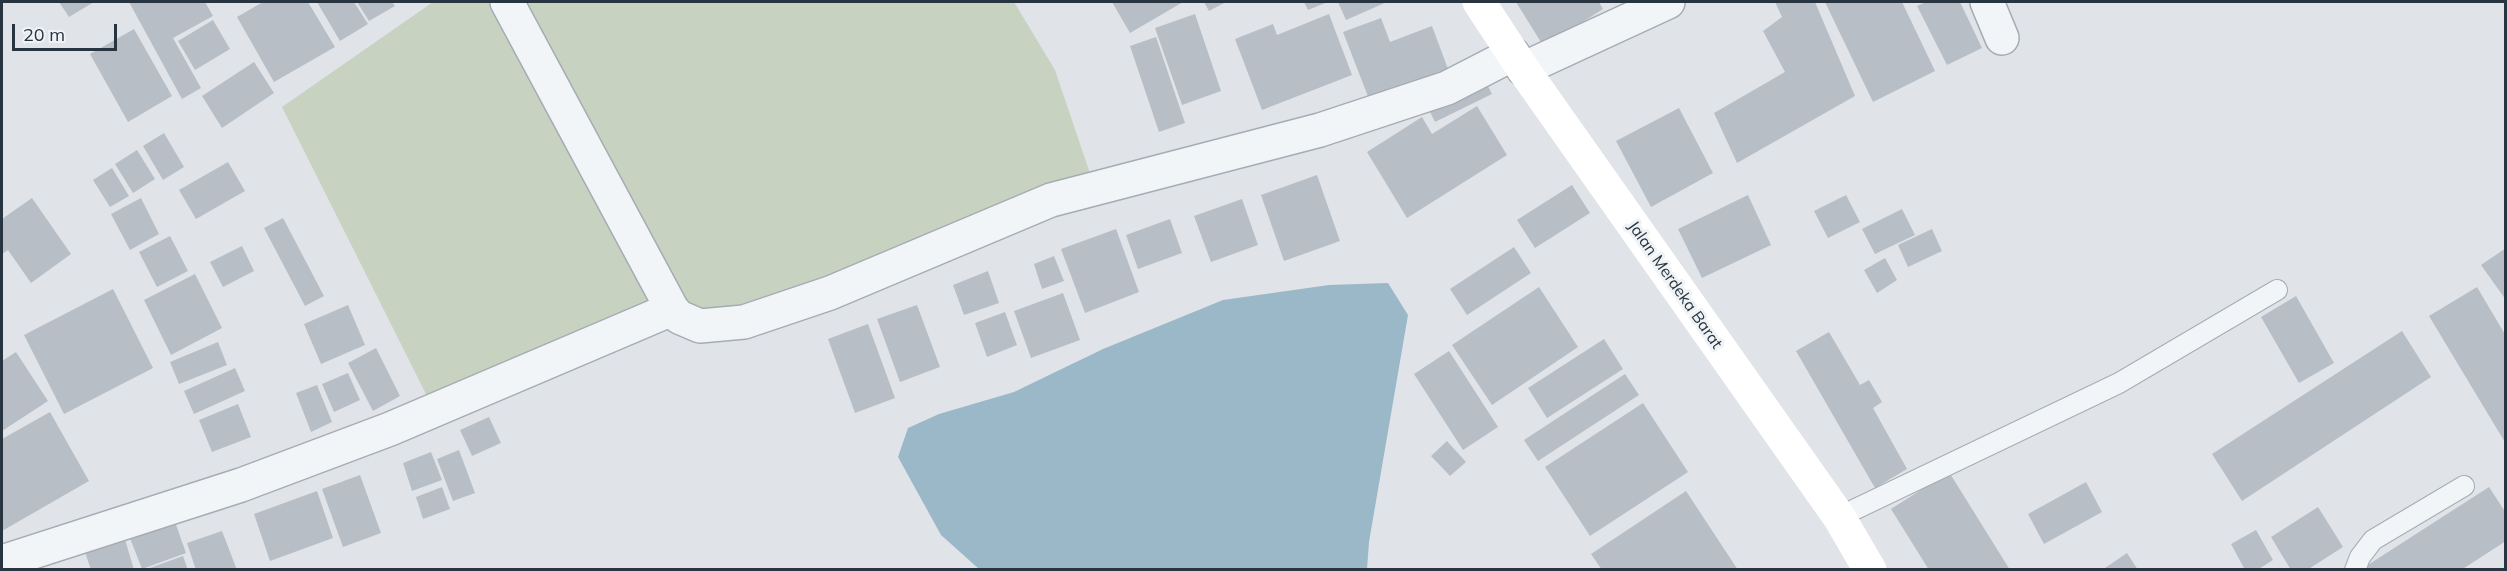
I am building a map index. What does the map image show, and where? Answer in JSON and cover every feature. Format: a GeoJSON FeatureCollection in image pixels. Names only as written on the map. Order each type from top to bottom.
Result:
{"type":"FeatureCollection","features":[{"type":"Feature","properties":{"kind":"main road","name":"Jalan Merdeka Barat"},"geometry":{"type":"LineString","coordinates":[[1479,2],[1839,518],[1870,570]]}},
{"type":"Feature","properties":{"kind":"street"},"geometry":{"type":"LineString","coordinates":[[507,2],[672,309],[679,317],[700,327],[744,322],[830,293],[1051,200],[1320,130],[1447,88],[1668,2]]}},
{"type":"Feature","properties":{"kind":"street"},"geometry":{"type":"LineString","coordinates":[[1987,2],[2002,38]]}},
{"type":"Feature","properties":{"kind":"street"},"geometry":{"type":"LineString","coordinates":[[2,562],[241,485],[390,429],[672,309]]}},
{"type":"Feature","properties":{"kind":"lane"},"geometry":{"type":"LineString","coordinates":[[1839,518],[2119,383],[2277,290]]}},
{"type":"Feature","properties":{"kind":"lane"},"geometry":{"type":"LineString","coordinates":[[2355,570],[2360,557],[2373,540],[2464,486]]}},
{"type":"Feature","properties":{"kind":"green space"},"geometry":{"type":"Polygon","coordinates":[[[433,2],[1014,2],[1055,70],[1095,188],[742,318],[670,306],[434,410],[282,107],[433,2]]]}},
{"type":"Feature","properties":{"kind":"water"},"geometry":{"type":"Polygon","coordinates":[[[1388,283],[1408,315],[1369,542],[1367,569],[979,569],[941,535],[898,457],[908,428],[939,414],[1014,392],[1103,349],[1223,300],[1329,285],[1388,283]]]}},
{"type":"Feature","properties":{"kind":"building"},"geometry":{"type":"Polygon","coordinates":[[[59,2],[94,2],[69,17],[59,2]]]}},
{"type":"Feature","properties":{"kind":"building"},"geometry":{"type":"Polygon","coordinates":[[[129,2],[205,2],[213,16],[173,38],[201,88],[182,99],[129,2]]]}},
{"type":"Feature","properties":{"kind":"building"},"geometry":{"type":"Polygon","coordinates":[[[263,2],[308,2],[335,47],[274,82],[237,17],[263,2]]]}},
{"type":"Feature","properties":{"kind":"building"},"geometry":{"type":"Polygon","coordinates":[[[317,2],[354,2],[368,24],[340,41],[317,2]]]}},
{"type":"Feature","properties":{"kind":"building"},"geometry":{"type":"Polygon","coordinates":[[[357,2],[392,2],[395,6],[369,21],[357,2]]]}},
{"type":"Feature","properties":{"kind":"building"},"geometry":{"type":"Polygon","coordinates":[[[1112,2],[1183,2],[1130,33],[1112,2]]]}},
{"type":"Feature","properties":{"kind":"building"},"geometry":{"type":"Polygon","coordinates":[[[1204,2],[1226,2],[1209,11],[1204,2]]]}},
{"type":"Feature","properties":{"kind":"building"},"geometry":{"type":"Polygon","coordinates":[[[1304,2],[1328,2],[1308,10],[1304,2]]]}},
{"type":"Feature","properties":{"kind":"building"},"geometry":{"type":"Polygon","coordinates":[[[1338,2],[1387,2],[1346,20],[1338,2]]]}},
{"type":"Feature","properties":{"kind":"building"},"geometry":{"type":"Polygon","coordinates":[[[1516,2],[1599,2],[1603,9],[1544,47],[1516,2]]]}},
{"type":"Feature","properties":{"kind":"building"},"geometry":{"type":"Polygon","coordinates":[[[1775,2],[1815,2],[1855,96],[1737,163],[1714,113],[1785,72],[1763,31],[1782,17],[1775,2]]]}},
{"type":"Feature","properties":{"kind":"building"},"geometry":{"type":"Polygon","coordinates":[[[1825,2],[1902,2],[1935,71],[1873,102],[1825,2]]]}},
{"type":"Feature","properties":{"kind":"building"},"geometry":{"type":"Polygon","coordinates":[[[1926,2],[1960,2],[1982,48],[1947,65],[1917,6],[1926,2]]]}},
{"type":"Feature","properties":{"kind":"building"},"geometry":{"type":"Polygon","coordinates":[[[1195,14],[1221,91],[1182,105],[1155,28],[1195,14]]]}},
{"type":"Feature","properties":{"kind":"building"},"geometry":{"type":"Polygon","coordinates":[[[1329,14],[1352,75],[1262,110],[1235,39],[1273,24],[1277,35],[1329,14]]]}},
{"type":"Feature","properties":{"kind":"building"},"geometry":{"type":"Polygon","coordinates":[[[1381,18],[1390,42],[1432,26],[1448,69],[1369,99],[1343,32],[1381,18]]]}},
{"type":"Feature","properties":{"kind":"building"},"geometry":{"type":"Polygon","coordinates":[[[213,20],[230,49],[195,70],[178,41],[213,20]]]}},
{"type":"Feature","properties":{"kind":"building"},"geometry":{"type":"Polygon","coordinates":[[[134,29],[172,96],[128,122],[90,54],[134,29]]]}},
{"type":"Feature","properties":{"kind":"building"},"geometry":{"type":"Polygon","coordinates":[[[1156,37],[1185,123],[1159,132],[1130,46],[1156,37]]]}},
{"type":"Feature","properties":{"kind":"building"},"geometry":{"type":"Polygon","coordinates":[[[254,62],[274,93],[222,128],[202,96],[254,62]]]}},
{"type":"Feature","properties":{"kind":"building"},"geometry":{"type":"Polygon","coordinates":[[[1483,76],[1492,94],[1435,122],[1426,104],[1483,76]]]}},
{"type":"Feature","properties":{"kind":"building"},"geometry":{"type":"Polygon","coordinates":[[[1477,106],[1507,155],[1407,218],[1367,152],[1422,117],[1432,134],[1477,106]]]}},
{"type":"Feature","properties":{"kind":"building"},"geometry":{"type":"Polygon","coordinates":[[[1679,108],[1713,173],[1651,207],[1616,141],[1679,108]]]}},
{"type":"Feature","properties":{"kind":"building"},"geometry":{"type":"Polygon","coordinates":[[[164,133],[184,167],[163,180],[143,146],[164,133]]]}},
{"type":"Feature","properties":{"kind":"building"},"geometry":{"type":"Polygon","coordinates":[[[137,150],[155,179],[133,193],[115,164],[137,150]]]}},
{"type":"Feature","properties":{"kind":"building"},"geometry":{"type":"Polygon","coordinates":[[[228,162],[245,191],[196,219],[179,190],[228,162]]]}},
{"type":"Feature","properties":{"kind":"building"},"geometry":{"type":"Polygon","coordinates":[[[112,168],[129,196],[110,207],[93,180],[112,168]]]}},
{"type":"Feature","properties":{"kind":"building"},"geometry":{"type":"Polygon","coordinates":[[[1317,175],[1340,241],[1284,261],[1261,195],[1317,175]]]}},
{"type":"Feature","properties":{"kind":"building"},"geometry":{"type":"Polygon","coordinates":[[[1572,185],[1590,213],[1535,248],[1517,220],[1572,185]]]}},
{"type":"Feature","properties":{"kind":"building"},"geometry":{"type":"Polygon","coordinates":[[[1748,195],[1771,245],[1702,278],[1678,229],[1748,195]]]}},
{"type":"Feature","properties":{"kind":"building"},"geometry":{"type":"Polygon","coordinates":[[[1846,195],[1860,222],[1828,238],[1814,211],[1846,195]]]}},
{"type":"Feature","properties":{"kind":"building"},"geometry":{"type":"Polygon","coordinates":[[[32,198],[71,254],[31,283],[8,250],[2,254],[2,219],[32,198]]]}},
{"type":"Feature","properties":{"kind":"building"},"geometry":{"type":"Polygon","coordinates":[[[141,198],[159,234],[130,250],[111,214],[141,198]]]}},
{"type":"Feature","properties":{"kind":"building"},"geometry":{"type":"Polygon","coordinates":[[[1242,199],[1258,245],[1211,262],[1194,216],[1242,199]]]}},
{"type":"Feature","properties":{"kind":"building"},"geometry":{"type":"Polygon","coordinates":[[[1902,209],[1915,235],[1875,254],[1862,229],[1902,209]]]}},
{"type":"Feature","properties":{"kind":"building"},"geometry":{"type":"Polygon","coordinates":[[[283,218],[324,296],[305,306],[264,228],[283,218]]]}},
{"type":"Feature","properties":{"kind":"building"},"geometry":{"type":"Polygon","coordinates":[[[1170,219],[1182,253],[1138,269],[1126,235],[1170,219]]]}},
{"type":"Feature","properties":{"kind":"building"},"geometry":{"type":"Polygon","coordinates":[[[1116,229],[1139,292],[1085,313],[1061,249],[1116,229]]]}},
{"type":"Feature","properties":{"kind":"building"},"geometry":{"type":"Polygon","coordinates":[[[1932,229],[1942,251],[1908,267],[1898,245],[1932,229]]]}},
{"type":"Feature","properties":{"kind":"building"},"geometry":{"type":"Polygon","coordinates":[[[170,236],[188,271],[157,287],[139,252],[170,236]]]}},
{"type":"Feature","properties":{"kind":"building"},"geometry":{"type":"Polygon","coordinates":[[[242,246],[254,271],[223,287],[210,262],[242,246]]]}},
{"type":"Feature","properties":{"kind":"building"},"geometry":{"type":"Polygon","coordinates":[[[1514,247],[1531,273],[1467,315],[1450,289],[1514,247]]]}},
{"type":"Feature","properties":{"kind":"building"},"geometry":{"type":"Polygon","coordinates":[[[2506,248],[2506,300],[2481,265],[2506,248]]]}},
{"type":"Feature","properties":{"kind":"building"},"geometry":{"type":"Polygon","coordinates":[[[1054,256],[1064,281],[1042,289],[1034,264],[1054,256]]]}},
{"type":"Feature","properties":{"kind":"building"},"geometry":{"type":"Polygon","coordinates":[[[1885,258],[1897,280],[1877,293],[1864,270],[1885,258]]]}},
{"type":"Feature","properties":{"kind":"building"},"geometry":{"type":"Polygon","coordinates":[[[988,271],[999,303],[964,315],[953,285],[988,271]]]}},
{"type":"Feature","properties":{"kind":"building"},"geometry":{"type":"Polygon","coordinates":[[[195,274],[222,328],[171,355],[144,300],[195,274]]]}},
{"type":"Feature","properties":{"kind":"building"},"geometry":{"type":"Polygon","coordinates":[[[1539,287],[1578,347],[1492,405],[1452,345],[1539,287]]]}},
{"type":"Feature","properties":{"kind":"building"},"geometry":{"type":"Polygon","coordinates":[[[2477,287],[2506,336],[2506,444],[2429,316],[2477,287]]]}},
{"type":"Feature","properties":{"kind":"building"},"geometry":{"type":"Polygon","coordinates":[[[113,289],[153,368],[64,414],[24,335],[113,289]]]}},
{"type":"Feature","properties":{"kind":"building"},"geometry":{"type":"Polygon","coordinates":[[[1063,293],[1080,340],[1031,358],[1014,311],[1063,293]]]}},
{"type":"Feature","properties":{"kind":"building"},"geometry":{"type":"Polygon","coordinates":[[[2296,296],[2334,363],[2299,383],[2261,317],[2296,296]]]}},
{"type":"Feature","properties":{"kind":"building"},"geometry":{"type":"Polygon","coordinates":[[[348,305],[365,345],[321,364],[304,324],[348,305]]]}},
{"type":"Feature","properties":{"kind":"building"},"geometry":{"type":"Polygon","coordinates":[[[917,305],[940,367],[900,382],[877,319],[917,305]]]}},
{"type":"Feature","properties":{"kind":"building"},"geometry":{"type":"Polygon","coordinates":[[[1005,312],[1017,345],[987,357],[975,323],[1005,312]]]}},
{"type":"Feature","properties":{"kind":"building"},"geometry":{"type":"Polygon","coordinates":[[[868,324],[895,398],[855,413],[828,339],[868,324]]]}},
{"type":"Feature","properties":{"kind":"building"},"geometry":{"type":"Polygon","coordinates":[[[2402,331],[2431,377],[2242,501],[2212,454],[2402,331]]]}},
{"type":"Feature","properties":{"kind":"building"},"geometry":{"type":"Polygon","coordinates":[[[1829,332],[1860,385],[1869,380],[1882,402],[1873,408],[1907,469],[1875,488],[1796,351],[1829,332]]]}},
{"type":"Feature","properties":{"kind":"building"},"geometry":{"type":"Polygon","coordinates":[[[1604,339],[1623,369],[1547,418],[1528,388],[1604,339]]]}},
{"type":"Feature","properties":{"kind":"building"},"geometry":{"type":"Polygon","coordinates":[[[218,342],[227,365],[179,384],[170,362],[218,342]]]}},
{"type":"Feature","properties":{"kind":"building"},"geometry":{"type":"Polygon","coordinates":[[[376,348],[400,396],[373,411],[348,363],[376,348]]]}},
{"type":"Feature","properties":{"kind":"building"},"geometry":{"type":"Polygon","coordinates":[[[1449,351],[1498,427],[1463,450],[1414,374],[1449,351]]]}},
{"type":"Feature","properties":{"kind":"building"},"geometry":{"type":"Polygon","coordinates":[[[16,352],[48,401],[2,431],[2,361],[16,352]]]}},
{"type":"Feature","properties":{"kind":"building"},"geometry":{"type":"Polygon","coordinates":[[[235,368],[245,391],[194,414],[184,391],[235,368]]]}},
{"type":"Feature","properties":{"kind":"building"},"geometry":{"type":"Polygon","coordinates":[[[348,373],[360,400],[334,412],[322,384],[348,373]]]}},
{"type":"Feature","properties":{"kind":"building"},"geometry":{"type":"Polygon","coordinates":[[[1625,374],[1639,395],[1538,461],[1524,440],[1625,374]]]}},
{"type":"Feature","properties":{"kind":"building"},"geometry":{"type":"Polygon","coordinates":[[[317,385],[332,422],[311,432],[296,393],[317,385]]]}},
{"type":"Feature","properties":{"kind":"building"},"geometry":{"type":"Polygon","coordinates":[[[1643,403],[1688,472],[1590,536],[1545,467],[1643,403]]]}},
{"type":"Feature","properties":{"kind":"building"},"geometry":{"type":"Polygon","coordinates":[[[238,404],[251,437],[212,452],[199,420],[238,404]]]}},
{"type":"Feature","properties":{"kind":"building"},"geometry":{"type":"Polygon","coordinates":[[[50,412],[89,481],[2,531],[2,439],[50,412]]]}},
{"type":"Feature","properties":{"kind":"building"},"geometry":{"type":"Polygon","coordinates":[[[489,417],[501,443],[472,456],[460,430],[489,417]]]}},
{"type":"Feature","properties":{"kind":"building"},"geometry":{"type":"Polygon","coordinates":[[[1447,441],[1466,462],[1450,476],[1431,456],[1447,441]]]}},
{"type":"Feature","properties":{"kind":"building"},"geometry":{"type":"Polygon","coordinates":[[[459,450],[475,493],[453,501],[437,459],[459,450]]]}},
{"type":"Feature","properties":{"kind":"building"},"geometry":{"type":"Polygon","coordinates":[[[431,452],[442,480],[412,491],[403,463],[431,452]]]}},
{"type":"Feature","properties":{"kind":"building"},"geometry":{"type":"Polygon","coordinates":[[[1949,472],[2010,570],[1929,570],[1891,509],[1949,472]]]}},
{"type":"Feature","properties":{"kind":"building"},"geometry":{"type":"Polygon","coordinates":[[[360,475],[381,533],[343,547],[322,489],[360,475]]]}},
{"type":"Feature","properties":{"kind":"building"},"geometry":{"type":"Polygon","coordinates":[[[2086,482],[2102,512],[2044,544],[2028,514],[2086,482]]]}},
{"type":"Feature","properties":{"kind":"building"},"geometry":{"type":"Polygon","coordinates":[[[442,487],[450,509],[423,519],[416,497],[442,487]]]}},
{"type":"Feature","properties":{"kind":"building"},"geometry":{"type":"Polygon","coordinates":[[[2489,487],[2506,513],[2506,541],[2461,570],[2360,570],[2489,487]]]}},
{"type":"Feature","properties":{"kind":"building"},"geometry":{"type":"Polygon","coordinates":[[[317,491],[333,538],[270,561],[254,514],[317,491]]]}},
{"type":"Feature","properties":{"kind":"building"},"geometry":{"type":"Polygon","coordinates":[[[1686,491],[1738,570],[1602,570],[1591,554],[1686,491]]]}},
{"type":"Feature","properties":{"kind":"building"},"geometry":{"type":"Polygon","coordinates":[[[2318,507],[2343,547],[2307,570],[2291,570],[2271,537],[2318,507]]]}},
{"type":"Feature","properties":{"kind":"building"},"geometry":{"type":"Polygon","coordinates":[[[173,516],[186,553],[142,569],[128,533],[173,516]]]}},
{"type":"Feature","properties":{"kind":"building"},"geometry":{"type":"Polygon","coordinates":[[[2256,530],[2273,560],[2257,570],[2245,570],[2231,544],[2256,530]]]}},
{"type":"Feature","properties":{"kind":"building"},"geometry":{"type":"Polygon","coordinates":[[[222,531],[237,570],[196,570],[187,543],[222,531]]]}},
{"type":"Feature","properties":{"kind":"building"},"geometry":{"type":"Polygon","coordinates":[[[124,536],[134,570],[91,570],[84,549],[124,536]]]}},
{"type":"Feature","properties":{"kind":"building"},"geometry":{"type":"Polygon","coordinates":[[[2127,553],[2138,570],[2102,570],[2127,553]]]}},
{"type":"Feature","properties":{"kind":"building"},"geometry":{"type":"Polygon","coordinates":[[[183,556],[188,570],[147,570],[147,569],[183,556]]]}}]}
